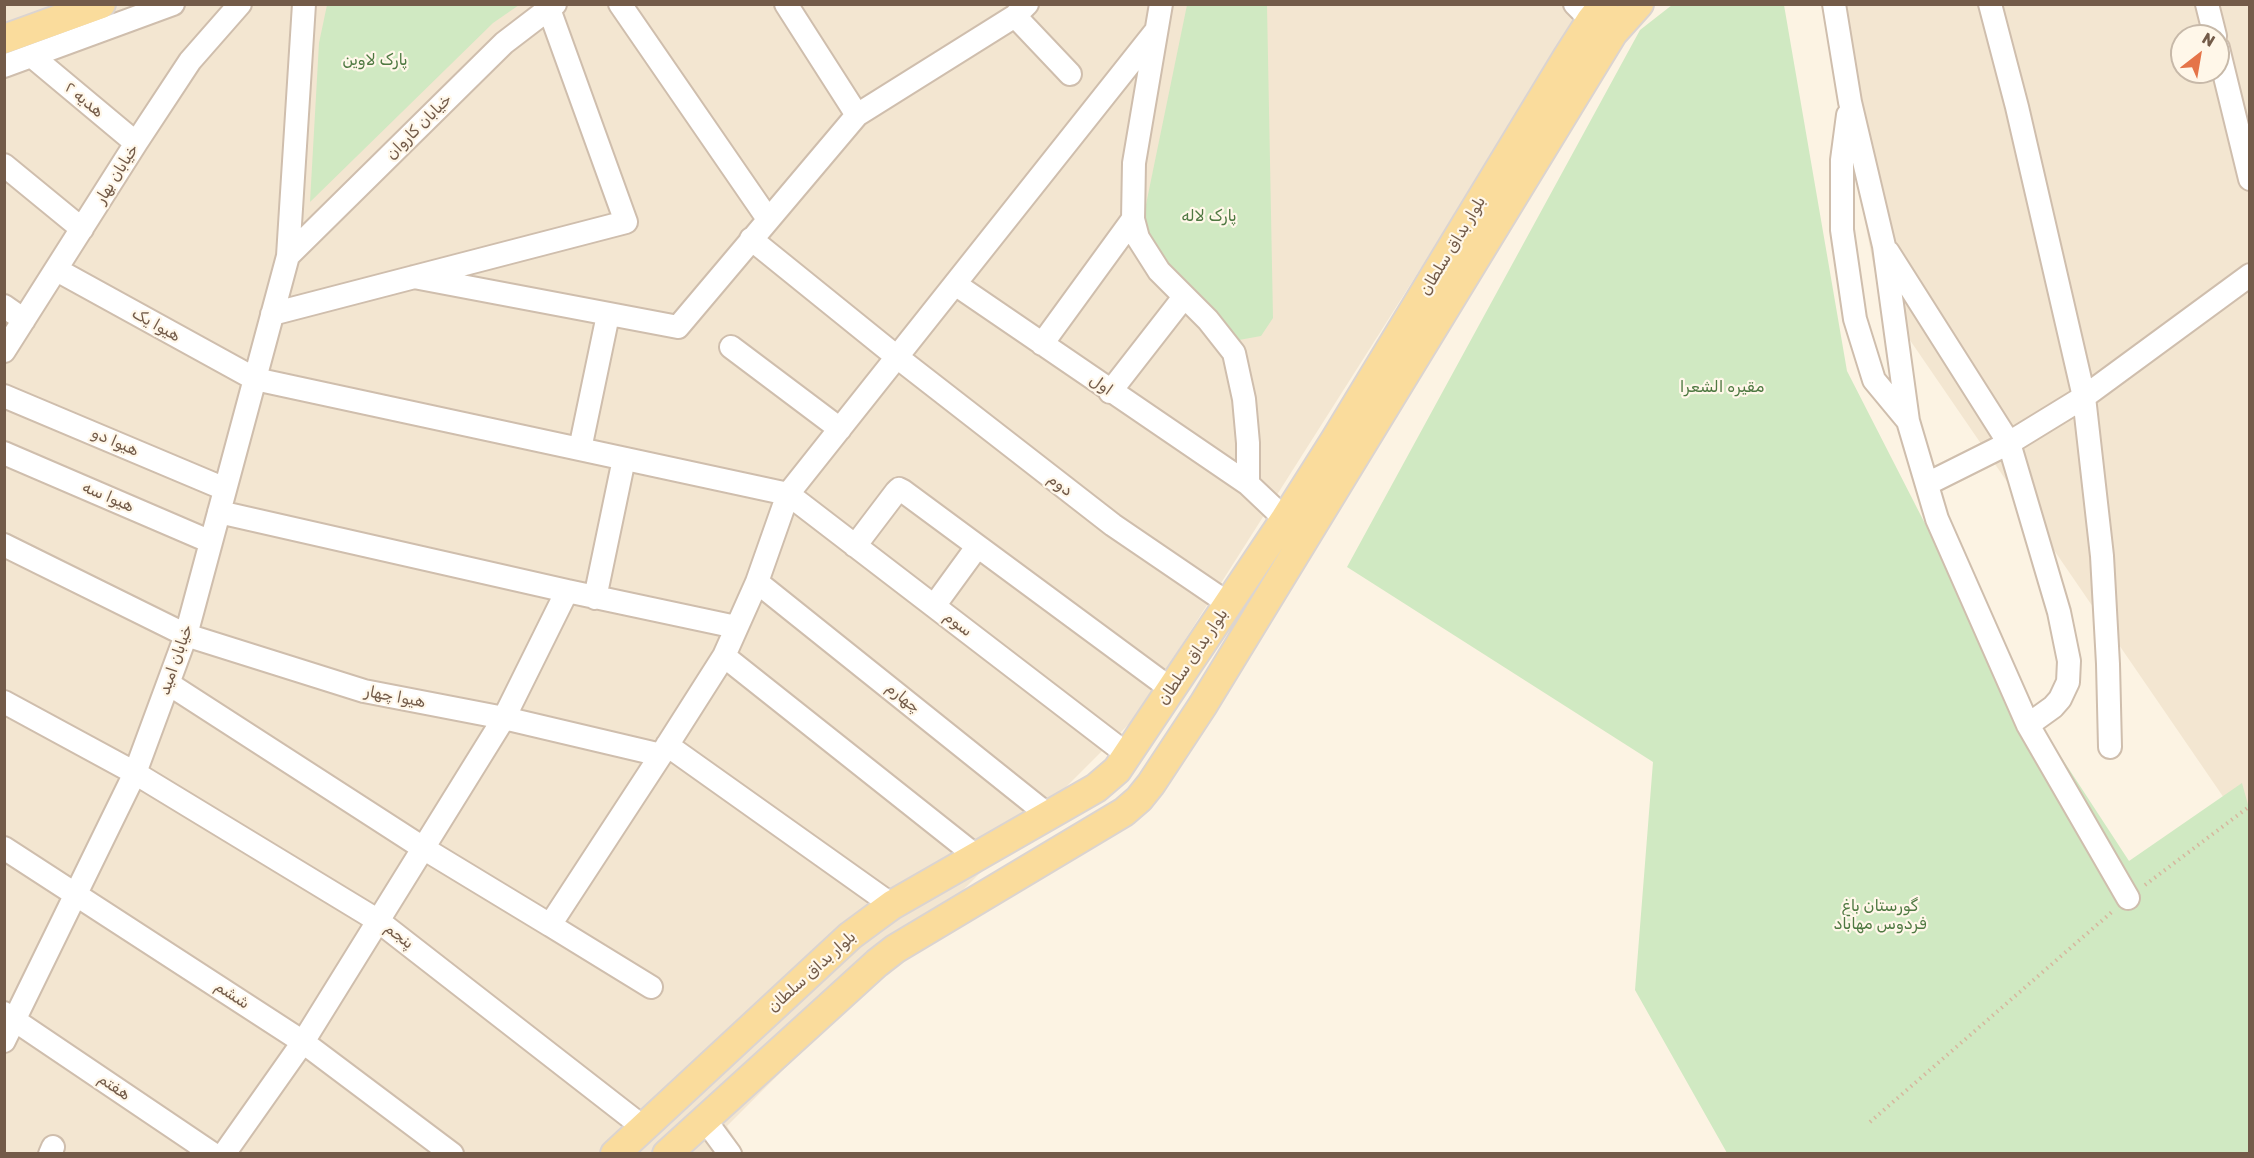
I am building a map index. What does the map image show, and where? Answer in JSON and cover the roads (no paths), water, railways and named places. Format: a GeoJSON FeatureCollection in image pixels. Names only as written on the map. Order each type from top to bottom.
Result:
{"type":"FeatureCollection","features":[{"type":"Feature","properties":{"kind":"main road"},"geometry":{"type":"LineString","coordinates":[[4,39],[101,4]]}},
{"type":"Feature","properties":{"kind":"main road","name":"بلوار بداق سلطان"},"geometry":{"type":"LineString","coordinates":[[667,1154],[877,963],[896,949],[1125,812],[1151,784],[1189,728],[1613,33],[1638,4]]}},
{"type":"Feature","properties":{"kind":"main road","name":"بلوار بداق سلطان"},"geometry":{"type":"LineString","coordinates":[[615,1154],[850,936],[892,904],[1108,779],[1128,754],[1286,519],[1590,10]]}},
{"type":"Feature","properties":{"kind":"main road"},"geometry":{"type":"LineString","coordinates":[[1189,728],[1189,716],[1182,706],[1170,703],[1171,689],[1182,685],[1188,694],[1202,696],[1214,687]]}},
{"type":"Feature","properties":{"kind":"street"},"geometry":{"type":"LineString","coordinates":[[4,66],[172,4]]}},
{"type":"Feature","properties":{"kind":"street","name":"خیابان بهار"},"geometry":{"type":"LineString","coordinates":[[4,351],[135,143],[190,61],[240,4]]}},
{"type":"Feature","properties":{"kind":"street","name":"خیابان امید"},"geometry":{"type":"LineString","coordinates":[[4,1041],[10,1017],[77,896],[135,773],[186,635],[288,256],[304,4]]}},
{"type":"Feature","properties":{"kind":"street"},"geometry":{"type":"LineString","coordinates":[[620,4],[768,219]]}},
{"type":"Feature","properties":{"kind":"street"},"geometry":{"type":"LineString","coordinates":[[786,4],[857,115]]}},
{"type":"Feature","properties":{"kind":"street"},"geometry":{"type":"LineString","coordinates":[[1834,4],[1850,102],[1884,246],[1908,421],[1937,519],[2028,725],[2128,898]]}},
{"type":"Feature","properties":{"kind":"street"},"geometry":{"type":"LineString","coordinates":[[1990,4],[2022,129],[2084,397],[2102,556],[2110,747]]}},
{"type":"Feature","properties":{"kind":"street"},"geometry":{"type":"LineString","coordinates":[[2208,4],[2212,24]]}},
{"type":"Feature","properties":{"kind":"street"},"geometry":{"type":"LineString","coordinates":[[1160,5],[1134,163],[1133,219],[1138,238],[1159,271],[1208,320],[1234,353],[1244,399],[1248,443],[1248,484]]}},
{"type":"Feature","properties":{"kind":"street"},"geometry":{"type":"LineString","coordinates":[[272,314],[626,222],[552,7]]}},
{"type":"Feature","properties":{"kind":"street","name":"خیابان کاروان"},"geometry":{"type":"LineString","coordinates":[[288,256],[504,43],[552,7]]}},
{"type":"Feature","properties":{"kind":"street"},"geometry":{"type":"LineString","coordinates":[[414,277],[678,327],[857,115],[1021,10],[1070,74]]}},
{"type":"Feature","properties":{"kind":"street"},"geometry":{"type":"LineString","coordinates":[[550,925],[724,656],[757,582],[788,494],[1155,32]]}},
{"type":"Feature","properties":{"kind":"street","name":"هدیه ۲"},"geometry":{"type":"LineString","coordinates":[[33,57],[135,143]]}},
{"type":"Feature","properties":{"kind":"street"},"geometry":{"type":"LineString","coordinates":[[2227,84],[2250,179]]}},
{"type":"Feature","properties":{"kind":"street"},"geometry":{"type":"LineString","coordinates":[[1850,102],[1842,160],[1842,230],[1855,319],[1874,380],[1908,421]]}},
{"type":"Feature","properties":{"kind":"street"},"geometry":{"type":"LineString","coordinates":[[4,165],[82,229]]}},
{"type":"Feature","properties":{"kind":"street"},"geometry":{"type":"LineString","coordinates":[[1042,344],[1133,219]]}},
{"type":"Feature","properties":{"kind":"street","name":"دوم"},"geometry":{"type":"LineString","coordinates":[[751,239],[897,357],[1113,525],[1229,604]]}},
{"type":"Feature","properties":{"kind":"street"},"geometry":{"type":"LineString","coordinates":[[1884,246],[2009,443],[2059,612],[2069,661],[2068,682],[2060,699],[2028,725]]}},
{"type":"Feature","properties":{"kind":"street","name":"هیوا یک"},"geometry":{"type":"LineString","coordinates":[[57,270],[255,379],[788,494]]}},
{"type":"Feature","properties":{"kind":"street"},"geometry":{"type":"LineString","coordinates":[[1927,484],[2009,443],[2084,397],[2250,275]]}},
{"type":"Feature","properties":{"kind":"street","name":"اول"},"geometry":{"type":"LineString","coordinates":[[955,284],[1110,392],[1248,484],[1286,519]]}},
{"type":"Feature","properties":{"kind":"street"},"geometry":{"type":"LineString","coordinates":[[1110,392],[1184,297]]}},
{"type":"Feature","properties":{"kind":"street"},"geometry":{"type":"LineString","coordinates":[[4,306],[24,320]]}},
{"type":"Feature","properties":{"kind":"street"},"geometry":{"type":"LineString","coordinates":[[580,449],[608,315]]}},
{"type":"Feature","properties":{"kind":"street"},"geometry":{"type":"LineString","coordinates":[[731,346],[840,429]]}},
{"type":"Feature","properties":{"kind":"street","name":"هیوا دو"},"geometry":{"type":"LineString","coordinates":[[4,396],[225,489]]}},
{"type":"Feature","properties":{"kind":"street","name":"هیوا سه"},"geometry":{"type":"LineString","coordinates":[[4,453],[211,542]]}},
{"type":"Feature","properties":{"kind":"street"},"geometry":{"type":"LineString","coordinates":[[595,597],[624,459]]}},
{"type":"Feature","properties":{"kind":"street"},"geometry":{"type":"LineString","coordinates":[[855,546],[899,489],[1171,689]]}},
{"type":"Feature","properties":{"kind":"street","name":"سوم"},"geometry":{"type":"LineString","coordinates":[[788,494],[1128,754]]}},
{"type":"Feature","properties":{"kind":"street"},"geometry":{"type":"LineString","coordinates":[[219,512],[736,627]]}},
{"type":"Feature","properties":{"kind":"street","name":"هیوا چهار"},"geometry":{"type":"LineString","coordinates":[[4,545],[186,635],[364,691],[664,750]]}},
{"type":"Feature","properties":{"kind":"street"},"geometry":{"type":"LineString","coordinates":[[934,606],[977,547]]}},
{"type":"Feature","properties":{"kind":"street","name":"چهارم"},"geometry":{"type":"LineString","coordinates":[[757,582],[1048,815]]}},
{"type":"Feature","properties":{"kind":"street"},"geometry":{"type":"LineString","coordinates":[[224,1154],[303,1041],[504,718],[567,591]]}},
{"type":"Feature","properties":{"kind":"street"},"geometry":{"type":"LineString","coordinates":[[724,656],[976,856]]}},
{"type":"Feature","properties":{"kind":"street"},"geometry":{"type":"LineString","coordinates":[[169,684],[423,848],[651,987]]}},
{"type":"Feature","properties":{"kind":"street","name":"پنجم"},"geometry":{"type":"LineString","coordinates":[[4,702],[135,773],[377,920],[643,1127]]}},
{"type":"Feature","properties":{"kind":"street"},"geometry":{"type":"LineString","coordinates":[[664,750],[892,904]]}},
{"type":"Feature","properties":{"kind":"street","name":"ششم"},"geometry":{"type":"LineString","coordinates":[[4,848],[303,1041],[452,1154]]}},
{"type":"Feature","properties":{"kind":"street","name":"هفتم"},"geometry":{"type":"LineString","coordinates":[[10,1017],[213,1154]]}},
{"type":"Feature","properties":{"kind":"street"},"geometry":{"type":"LineString","coordinates":[[705,1120],[730,1154]]}},
{"type":"Feature","properties":{"kind":"park label","name":"پارک لاوین"},"geometry":{"type":"Point","coordinates":[375,60]}},
{"type":"Feature","properties":{"kind":"park label","name":"پارک لاله"},"geometry":{"type":"Point","coordinates":[1209,216]}},
{"type":"Feature","properties":{"kind":"park label","name":"مقیره الشعرا"},"geometry":{"type":"Point","coordinates":[1722,387]}},
{"type":"Feature","properties":{"kind":"park label","name":"گورستان باغ فردوس مهاباد"},"geometry":{"type":"Point","coordinates":[1880,915]}}]}
